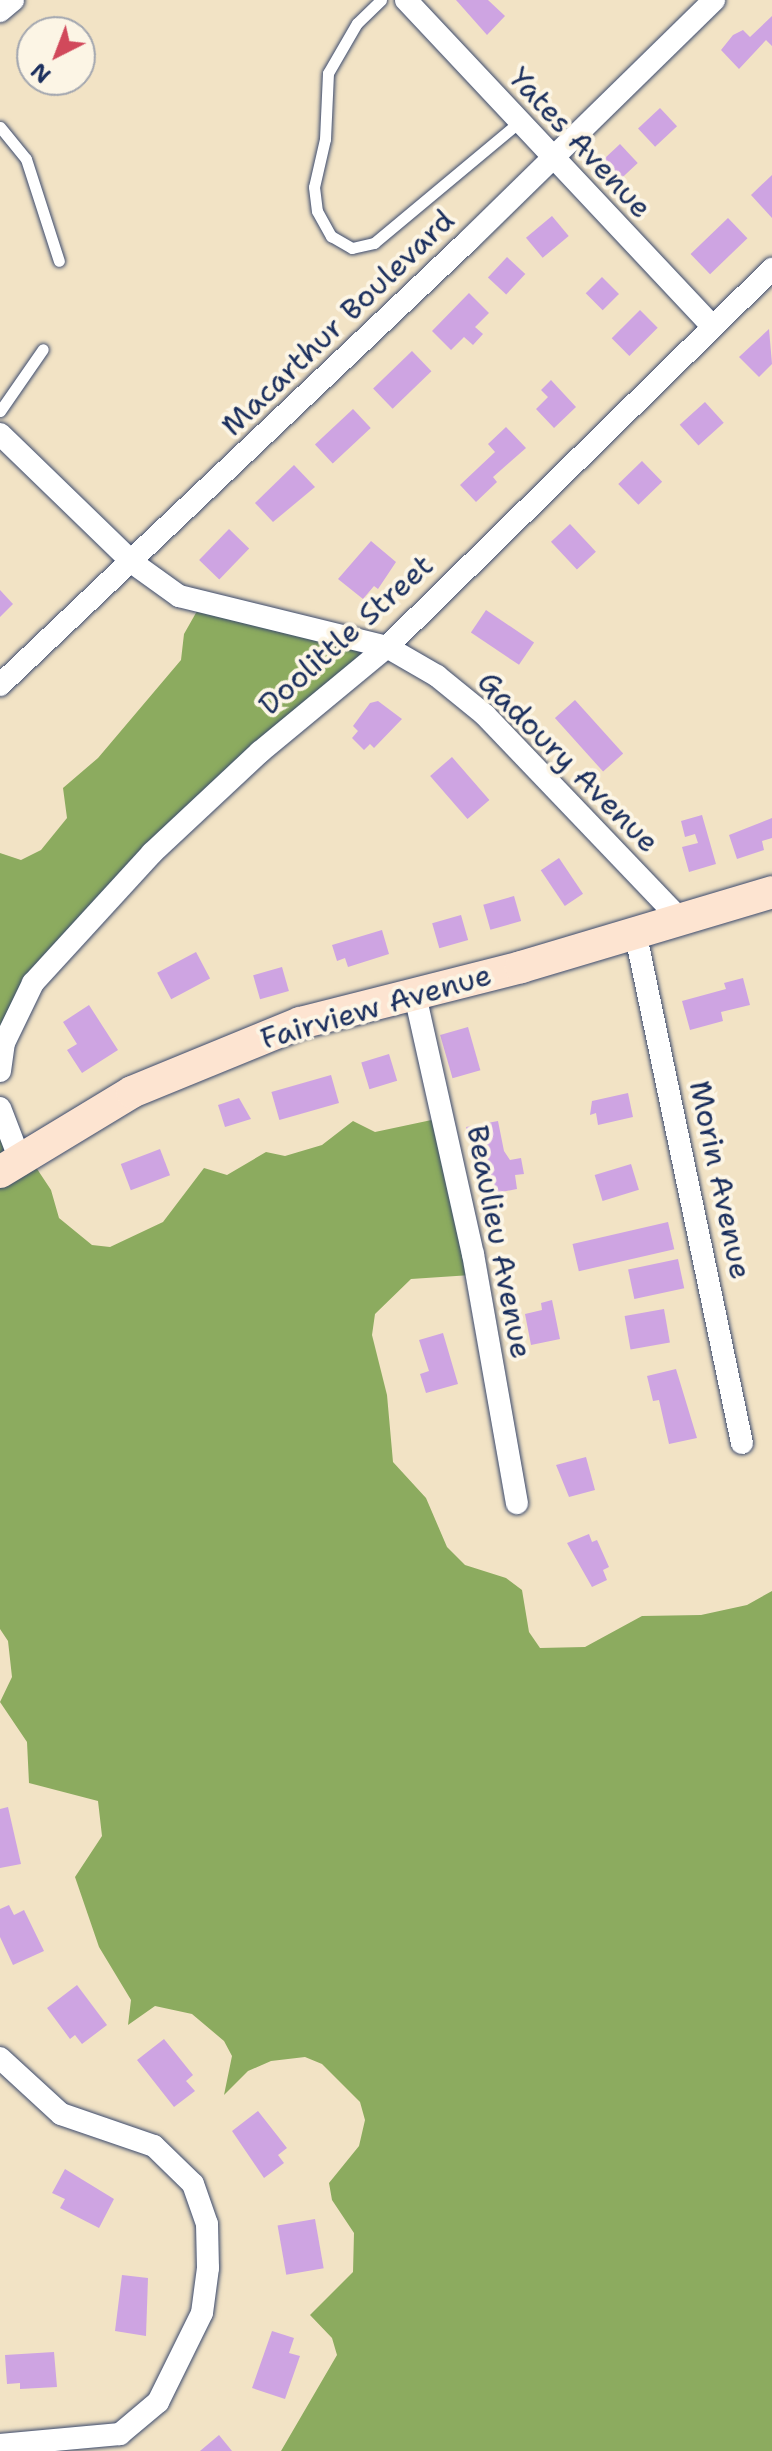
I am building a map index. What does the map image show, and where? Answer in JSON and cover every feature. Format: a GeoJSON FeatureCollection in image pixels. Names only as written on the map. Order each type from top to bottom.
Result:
{"type":"FeatureCollection","features":[{"type":"Feature","properties":{"kind":"main road","name":"Fairview Avenue"},"geometry":{"type":"LineString","coordinates":[[10,1166],[132,1092],[300,1023],[415,995],[772,892]]}},
{"type":"Feature","properties":{"kind":"street"},"geometry":{"type":"LineString","coordinates":[[0,11],[13,0]]}},
{"type":"Feature","properties":{"kind":"street","name":"Yates Avenue"},"geometry":{"type":"LineString","coordinates":[[406,0],[552,161],[712,326]]}},
{"type":"Feature","properties":{"kind":"street","name":"Macarthur Boulevard"},"geometry":{"type":"LineString","coordinates":[[0,685],[133,563],[552,161],[714,0]]}},
{"type":"Feature","properties":{"kind":"street","name":"Doolittle Street"},"geometry":{"type":"LineString","coordinates":[[0,1071],[4,1043],[33,983],[83,927],[260,752],[387,647],[772,269]]}},
{"type":"Feature","properties":{"kind":"street","name":"Gadoury Avenue"},"geometry":{"type":"LineString","coordinates":[[0,434],[133,563],[179,596],[387,647],[437,676],[485,715],[679,918]]}},
{"type":"Feature","properties":{"kind":"street","name":"Morin Avenue"},"geometry":{"type":"LineString","coordinates":[[635,931],[742,1443]]}},
{"type":"Feature","properties":{"kind":"street","name":"Beaulieu Avenue"},"geometry":{"type":"LineString","coordinates":[[415,995],[470,1240],[517,1503]]}},
{"type":"Feature","properties":{"kind":"street"},"geometry":{"type":"LineString","coordinates":[[0,1108],[10,1166]]}},
{"type":"Feature","properties":{"kind":"street"},"geometry":{"type":"LineString","coordinates":[[0,2058],[61,2114],[154,2146],[193,2184],[207,2224],[208,2268],[202,2313],[158,2402],[120,2434],[0,2445]]}},
{"type":"Feature","properties":{"kind":"lane"},"geometry":{"type":"LineString","coordinates":[[381,0],[357,23],[328,73],[325,139],[314,187],[317,211],[331,236],[352,248],[374,243],[518,123]]}},
{"type":"Feature","properties":{"kind":"lane"},"geometry":{"type":"LineString","coordinates":[[0,127],[26,159],[59,261]]}},
{"type":"Feature","properties":{"kind":"lane"},"geometry":{"type":"LineString","coordinates":[[0,411],[43,349]]}},
{"type":"Feature","properties":{"kind":"green space"},"geometry":{"type":"Polygon","coordinates":[[[201,604],[372,645],[43,970],[0,1048],[0,853],[21,860],[41,850],[67,818],[63,788],[98,758],[181,660],[184,634],[201,604]]]}},
{"type":"Feature","properties":{"kind":"green space"},"geometry":{"type":"Polygon","coordinates":[[[0,1113],[51,1190],[59,1218],[92,1245],[110,1247],[163,1222],[204,1168],[227,1175],[266,1152],[285,1156],[322,1145],[353,1121],[375,1132],[441,1118],[471,1275],[411,1279],[375,1314],[372,1335],[387,1395],[393,1462],[426,1498],[447,1547],[465,1565],[506,1578],[522,1590],[529,1632],[540,1648],[585,1647],[642,1616],[701,1615],[747,1605],[772,1591],[772,2451],[281,2451],[337,2355],[332,2338],[310,2315],[353,2272],[354,2233],[332,2200],[329,2183],[359,2146],[365,2120],[360,2102],[322,2064],[305,2057],[271,2061],[248,2071],[224,2095],[232,2056],[224,2041],[192,2014],[155,2006],[128,2025],[131,2000],[99,1947],[75,1877],[102,1836],[98,1801],[29,1783],[27,1742],[0,1702],[12,1677],[8,1641],[0,1629],[0,1113]]]}},
{"type":"Feature","properties":{"kind":"building"},"geometry":{"type":"Polygon","coordinates":[[[456,0],[488,0],[505,16],[487,35],[456,0]]]}},
{"type":"Feature","properties":{"kind":"building"},"geometry":{"type":"Polygon","coordinates":[[[772,16],[772,46],[766,40],[739,69],[721,50],[733,35],[743,30],[750,37],[772,16]]]}},
{"type":"Feature","properties":{"kind":"building"},"geometry":{"type":"Polygon","coordinates":[[[660,108],[677,126],[655,147],[638,128],[660,108]]]}},
{"type":"Feature","properties":{"kind":"building"},"geometry":{"type":"Polygon","coordinates":[[[620,144],[638,163],[615,184],[597,165],[620,144]]]}},
{"type":"Feature","properties":{"kind":"building"},"geometry":{"type":"Polygon","coordinates":[[[772,175],[772,218],[751,195],[772,175]]]}},
{"type":"Feature","properties":{"kind":"building"},"geometry":{"type":"Polygon","coordinates":[[[552,216],[569,236],[543,258],[526,238],[552,216]]]}},
{"type":"Feature","properties":{"kind":"building"},"geometry":{"type":"Polygon","coordinates":[[[728,218],[747,238],[710,274],[691,254],[728,218]]]}},
{"type":"Feature","properties":{"kind":"building"},"geometry":{"type":"Polygon","coordinates":[[[507,257],[525,274],[506,295],[488,277],[507,257]]]}},
{"type":"Feature","properties":{"kind":"building"},"geometry":{"type":"Polygon","coordinates":[[[602,277],[619,294],[603,310],[586,293],[602,277]]]}},
{"type":"Feature","properties":{"kind":"building"},"geometry":{"type":"Polygon","coordinates":[[[469,293],[489,313],[475,327],[483,334],[473,345],[464,337],[451,350],[432,331],[469,293]]]}},
{"type":"Feature","properties":{"kind":"building"},"geometry":{"type":"Polygon","coordinates":[[[640,310],[658,328],[629,356],[612,338],[640,310]]]}},
{"type":"Feature","properties":{"kind":"building"},"geometry":{"type":"Polygon","coordinates":[[[769,329],[772,364],[759,377],[739,357],[769,329]]]}},
{"type":"Feature","properties":{"kind":"building"},"geometry":{"type":"Polygon","coordinates":[[[412,351],[431,371],[393,409],[373,389],[412,351]]]}},
{"type":"Feature","properties":{"kind":"building"},"geometry":{"type":"Polygon","coordinates":[[[551,380],[576,407],[554,428],[536,409],[548,397],[541,390],[551,380]]]}},
{"type":"Feature","properties":{"kind":"building"},"geometry":{"type":"Polygon","coordinates":[[[705,402],[724,423],[698,446],[680,425],[705,402]]]}},
{"type":"Feature","properties":{"kind":"building"},"geometry":{"type":"Polygon","coordinates":[[[353,409],[371,428],[333,463],[315,444],[353,409]]]}},
{"type":"Feature","properties":{"kind":"building"},"geometry":{"type":"Polygon","coordinates":[[[506,427],[526,448],[493,477],[497,482],[476,502],[460,485],[495,452],[488,444],[506,427]]]}},
{"type":"Feature","properties":{"kind":"building"},"geometry":{"type":"Polygon","coordinates":[[[642,461],[662,482],[638,505],[618,484],[642,461]]]}},
{"type":"Feature","properties":{"kind":"building"},"geometry":{"type":"Polygon","coordinates":[[[294,465],[315,487],[273,522],[255,503],[294,465]]]}},
{"type":"Feature","properties":{"kind":"building"},"geometry":{"type":"Polygon","coordinates":[[[570,524],[596,552],[577,570],[551,542],[570,524]]]}},
{"type":"Feature","properties":{"kind":"building"},"geometry":{"type":"Polygon","coordinates":[[[229,529],[249,548],[219,579],[199,560],[229,529]]]}},
{"type":"Feature","properties":{"kind":"building"},"geometry":{"type":"Polygon","coordinates":[[[371,541],[396,562],[378,589],[374,586],[363,599],[338,579],[371,541]]]}},
{"type":"Feature","properties":{"kind":"building"},"geometry":{"type":"Polygon","coordinates":[[[0,590],[13,604],[0,617],[0,590]]]}},
{"type":"Feature","properties":{"kind":"building"},"geometry":{"type":"Polygon","coordinates":[[[486,610],[534,642],[519,665],[471,632],[486,610]]]}},
{"type":"Feature","properties":{"kind":"building"},"geometry":{"type":"Polygon","coordinates":[[[575,700],[623,754],[603,772],[555,718],[575,700]]]}},
{"type":"Feature","properties":{"kind":"building"},"geometry":{"type":"Polygon","coordinates":[[[378,701],[402,719],[374,748],[370,744],[364,750],[352,738],[358,731],[353,726],[370,703],[378,701]]]}},
{"type":"Feature","properties":{"kind":"building"},"geometry":{"type":"Polygon","coordinates":[[[452,757],[489,800],[468,819],[430,776],[452,757]]]}},
{"type":"Feature","properties":{"kind":"building"},"geometry":{"type":"Polygon","coordinates":[[[702,815],[716,864],[689,872],[682,847],[698,843],[695,834],[685,837],[681,821],[702,815]]]}},
{"type":"Feature","properties":{"kind":"building"},"geometry":{"type":"Polygon","coordinates":[[[772,818],[772,838],[762,841],[764,850],[737,859],[729,835],[772,818]]]}},
{"type":"Feature","properties":{"kind":"building"},"geometry":{"type":"Polygon","coordinates":[[[559,858],[583,894],[565,906],[541,870],[559,858]]]}},
{"type":"Feature","properties":{"kind":"building"},"geometry":{"type":"Polygon","coordinates":[[[514,896],[521,921],[490,930],[483,905],[514,896]]]}},
{"type":"Feature","properties":{"kind":"building"},"geometry":{"type":"Polygon","coordinates":[[[461,915],[468,940],[439,948],[432,923],[461,915]]]}},
{"type":"Feature","properties":{"kind":"building"},"geometry":{"type":"Polygon","coordinates":[[[382,930],[389,954],[348,967],[345,958],[337,961],[332,945],[382,930]]]}},
{"type":"Feature","properties":{"kind":"building"},"geometry":{"type":"Polygon","coordinates":[[[196,952],[210,978],[171,999],[157,973],[196,952]]]}},
{"type":"Feature","properties":{"kind":"building"},"geometry":{"type":"Polygon","coordinates":[[[282,967],[289,991],[260,999],[253,975],[282,967]]]}},
{"type":"Feature","properties":{"kind":"building"},"geometry":{"type":"Polygon","coordinates":[[[743,978],[750,1005],[721,1012],[723,1021],[690,1030],[682,1001],[726,989],[724,983],[743,978]]]}},
{"type":"Feature","properties":{"kind":"building"},"geometry":{"type":"Polygon","coordinates":[[[89,1005],[118,1050],[82,1073],[67,1050],[77,1044],[63,1022],[89,1005]]]}},
{"type":"Feature","properties":{"kind":"building"},"geometry":{"type":"Polygon","coordinates":[[[468,1027],[480,1070],[453,1078],[440,1035],[468,1027]]]}},
{"type":"Feature","properties":{"kind":"building"},"geometry":{"type":"Polygon","coordinates":[[[389,1054],[397,1081],[369,1089],[361,1062],[389,1054]]]}},
{"type":"Feature","properties":{"kind":"building"},"geometry":{"type":"Polygon","coordinates":[[[331,1075],[339,1103],[279,1120],[271,1092],[331,1075]]]}},
{"type":"Feature","properties":{"kind":"building"},"geometry":{"type":"Polygon","coordinates":[[[628,1093],[633,1117],[598,1125],[596,1113],[590,1115],[592,1101],[628,1093]]]}},
{"type":"Feature","properties":{"kind":"building"},"geometry":{"type":"Polygon","coordinates":[[[239,1098],[251,1119],[225,1127],[218,1105],[239,1098]]]}},
{"type":"Feature","properties":{"kind":"building"},"geometry":{"type":"Polygon","coordinates":[[[498,1121],[504,1151],[510,1160],[521,1158],[524,1174],[515,1175],[517,1189],[486,1195],[466,1127],[498,1121]]]}},
{"type":"Feature","properties":{"kind":"building"},"geometry":{"type":"Polygon","coordinates":[[[160,1149],[170,1175],[131,1190],[121,1164],[160,1149]]]}},
{"type":"Feature","properties":{"kind":"building"},"geometry":{"type":"Polygon","coordinates":[[[631,1164],[639,1190],[603,1201],[595,1175],[631,1164]]]}},
{"type":"Feature","properties":{"kind":"building"},"geometry":{"type":"Polygon","coordinates":[[[668,1222],[674,1249],[579,1271],[573,1244],[668,1222]]]}},
{"type":"Feature","properties":{"kind":"building"},"geometry":{"type":"Polygon","coordinates":[[[678,1259],[684,1288],[634,1299],[628,1270],[678,1259]]]}},
{"type":"Feature","properties":{"kind":"building"},"geometry":{"type":"Polygon","coordinates":[[[552,1300],[560,1339],[531,1345],[525,1314],[542,1310],[541,1303],[552,1300]]]}},
{"type":"Feature","properties":{"kind":"building"},"geometry":{"type":"Polygon","coordinates":[[[664,1309],[670,1342],[631,1349],[625,1316],[664,1309]]]}},
{"type":"Feature","properties":{"kind":"building"},"geometry":{"type":"Polygon","coordinates":[[[443,1333],[458,1384],[426,1393],[420,1374],[429,1371],[419,1340],[443,1333]]]}},
{"type":"Feature","properties":{"kind":"building"},"geometry":{"type":"Polygon","coordinates":[[[676,1369],[697,1438],[669,1444],[659,1400],[653,1401],[647,1376],[676,1369]]]}},
{"type":"Feature","properties":{"kind":"building"},"geometry":{"type":"Polygon","coordinates":[[[586,1457],[595,1490],[569,1497],[556,1465],[586,1457]]]}},
{"type":"Feature","properties":{"kind":"building"},"geometry":{"type":"Polygon","coordinates":[[[589,1534],[592,1542],[597,1540],[609,1567],[603,1570],[607,1580],[592,1587],[567,1543],[589,1534]]]}},
{"type":"Feature","properties":{"kind":"building"},"geometry":{"type":"Polygon","coordinates":[[[8,1807],[21,1864],[0,1868],[0,1809],[8,1807]]]}},
{"type":"Feature","properties":{"kind":"building"},"geometry":{"type":"Polygon","coordinates":[[[9,1905],[14,1915],[24,1910],[44,1951],[13,1965],[0,1937],[0,1909],[9,1905]]]}},
{"type":"Feature","properties":{"kind":"building"},"geometry":{"type":"Polygon","coordinates":[[[77,1985],[107,2025],[82,2044],[75,2035],[70,2039],[47,2008],[77,1985]]]}},
{"type":"Feature","properties":{"kind":"building"},"geometry":{"type":"Polygon","coordinates":[[[164,2039],[193,2075],[186,2081],[195,2091],[174,2107],[137,2060],[164,2039]]]}},
{"type":"Feature","properties":{"kind":"building"},"geometry":{"type":"Polygon","coordinates":[[[258,2111],[287,2148],[278,2155],[284,2163],[264,2178],[232,2131],[258,2111]]]}},
{"type":"Feature","properties":{"kind":"building"},"geometry":{"type":"Polygon","coordinates":[[[65,2169],[114,2199],[99,2228],[60,2208],[65,2199],[52,2193],[65,2169]]]}},
{"type":"Feature","properties":{"kind":"building"},"geometry":{"type":"Polygon","coordinates":[[[315,2219],[324,2268],[286,2275],[278,2226],[315,2219]]]}},
{"type":"Feature","properties":{"kind":"building"},"geometry":{"type":"Polygon","coordinates":[[[122,2275],[148,2278],[146,2336],[115,2331],[122,2275]]]}},
{"type":"Feature","properties":{"kind":"building"},"geometry":{"type":"Polygon","coordinates":[[[272,2331],[294,2338],[289,2353],[300,2356],[285,2399],[252,2388],[272,2331]]]}},
{"type":"Feature","properties":{"kind":"building"},"geometry":{"type":"Polygon","coordinates":[[[54,2352],[57,2387],[20,2389],[20,2383],[7,2384],[5,2355],[54,2352]]]}},
{"type":"Feature","properties":{"kind":"building"},"geometry":{"type":"Polygon","coordinates":[[[219,2435],[232,2451],[200,2451],[219,2435]]]}}]}
